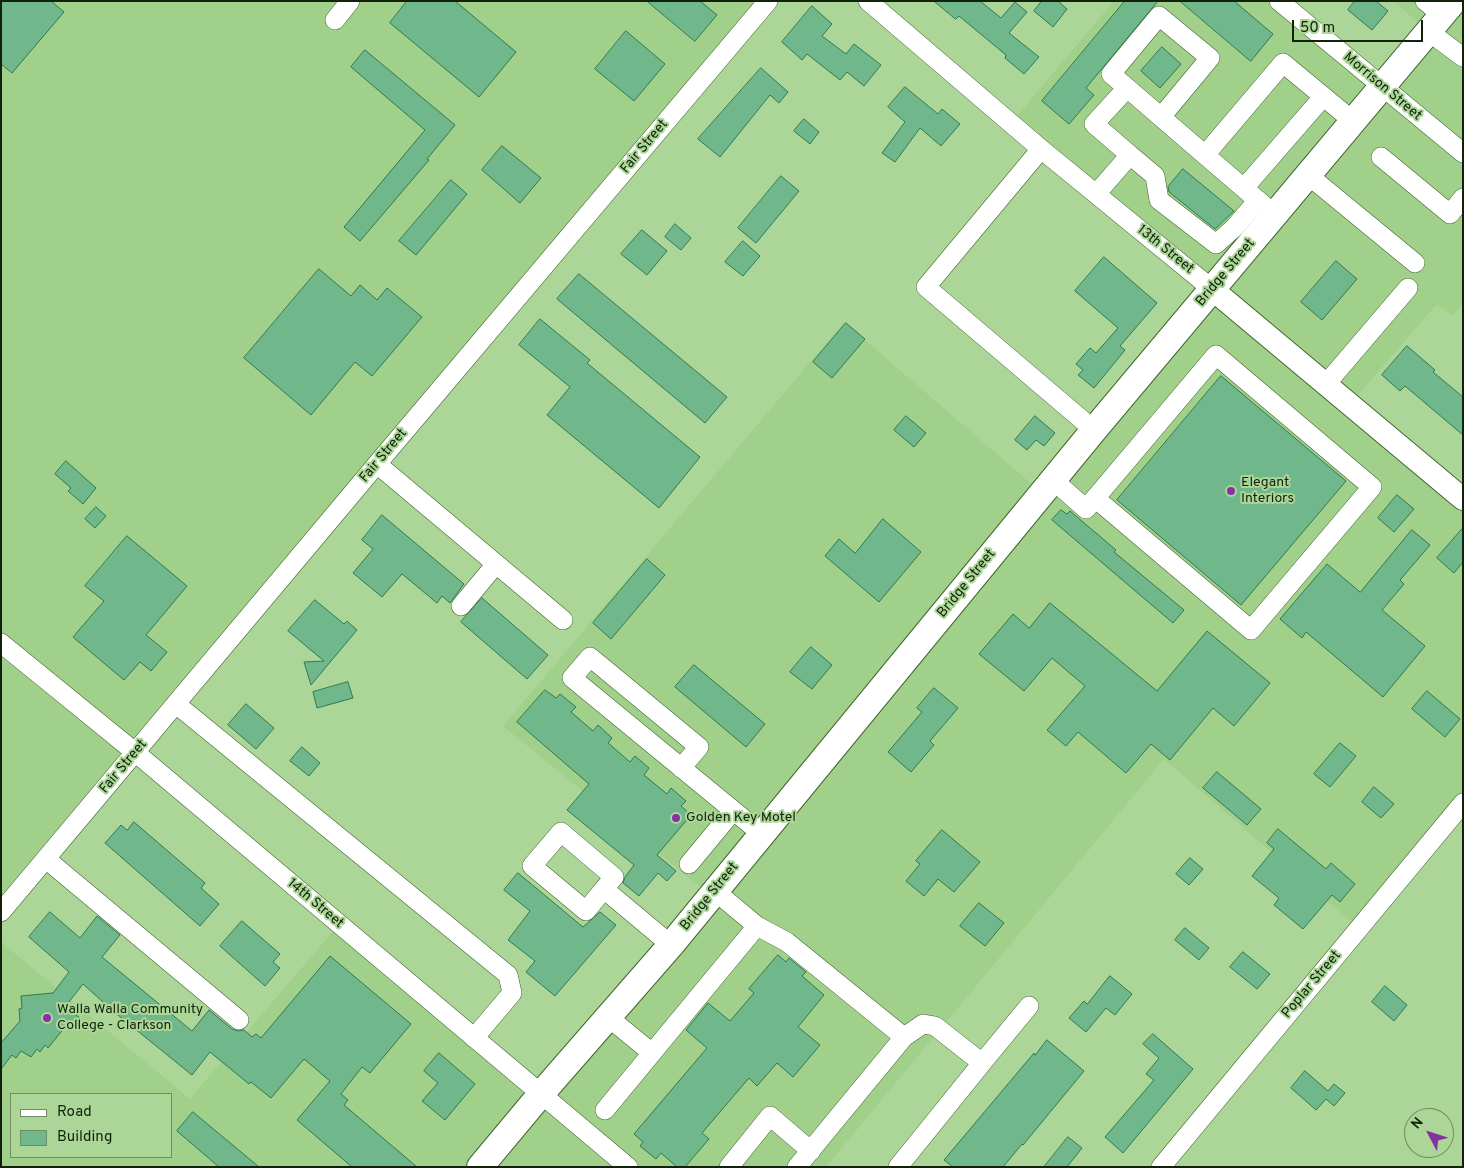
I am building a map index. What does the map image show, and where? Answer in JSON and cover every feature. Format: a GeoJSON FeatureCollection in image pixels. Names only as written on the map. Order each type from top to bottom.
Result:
{"type":"FeatureCollection","features":[{"type":"Feature","properties":{"kind":"highway","name":"Bridge Street"},"geometry":{"type":"LineString","coordinates":[[480,1167],[671,945],[1212,289],[1267,208],[1308,175],[1382,87],[1437,12]]}},
{"type":"Feature","properties":{"kind":"main road","name":"13th Street"},"geometry":{"type":"LineString","coordinates":[[1212,289],[1463,499]]}},
{"type":"Feature","properties":{"kind":"street"},"geometry":{"type":"LineString","coordinates":[[334,20],[350,1]]}},
{"type":"Feature","properties":{"kind":"street","name":"Fair Street"},"geometry":{"type":"LineString","coordinates":[[1,912],[768,1]]}},
{"type":"Feature","properties":{"kind":"street","name":"13th Street"},"geometry":{"type":"LineString","coordinates":[[868,1],[1041,149],[1212,289]]}},
{"type":"Feature","properties":{"kind":"street","name":"Morrison Street"},"geometry":{"type":"LineString","coordinates":[[1280,1],[1463,153]]}},
{"type":"Feature","properties":{"kind":"street"},"geometry":{"type":"LineString","coordinates":[[1437,12],[1463,57]]}},
{"type":"Feature","properties":{"kind":"street"},"geometry":{"type":"LineString","coordinates":[[1127,88],[1094,124],[1155,176],[1158,200],[1216,244],[1235,227],[1267,208],[1127,88],[1111,74],[1160,16],[1210,58],[1161,117]]}},
{"type":"Feature","properties":{"kind":"street"},"geometry":{"type":"LineString","coordinates":[[1205,155],[1283,63],[1353,121]]}},
{"type":"Feature","properties":{"kind":"street"},"geometry":{"type":"LineString","coordinates":[[1244,188],[1323,97]]}},
{"type":"Feature","properties":{"kind":"street"},"geometry":{"type":"LineString","coordinates":[[1041,149],[926,287],[1094,430]]}},
{"type":"Feature","properties":{"kind":"street"},"geometry":{"type":"LineString","coordinates":[[1096,194],[1130,155]]}},
{"type":"Feature","properties":{"kind":"street"},"geometry":{"type":"LineString","coordinates":[[1381,157],[1450,214],[1463,198]]}},
{"type":"Feature","properties":{"kind":"street"},"geometry":{"type":"LineString","coordinates":[[1308,175],[1415,263]]}},
{"type":"Feature","properties":{"kind":"street"},"geometry":{"type":"LineString","coordinates":[[1326,384],[1408,288]]}},
{"type":"Feature","properties":{"kind":"street"},"geometry":{"type":"LineString","coordinates":[[1053,480],[1086,509],[1095,498],[1216,355],[1372,487],[1251,630],[1095,498]]}},
{"type":"Feature","properties":{"kind":"street"},"geometry":{"type":"LineString","coordinates":[[377,464],[562,620]]}},
{"type":"Feature","properties":{"kind":"street"},"geometry":{"type":"LineString","coordinates":[[461,606],[496,564]]}},
{"type":"Feature","properties":{"kind":"street","name":"14th Street"},"geometry":{"type":"LineString","coordinates":[[1,644],[136,753],[628,1167]]}},
{"type":"Feature","properties":{"kind":"street"},"geometry":{"type":"LineString","coordinates":[[681,768],[699,747],[590,657],[572,678],[733,811],[762,834]]}},
{"type":"Feature","properties":{"kind":"street"},"geometry":{"type":"LineString","coordinates":[[176,704],[508,975],[512,993],[474,1038]]}},
{"type":"Feature","properties":{"kind":"street","name":"Poplar Street"},"geometry":{"type":"LineString","coordinates":[[1161,1167],[1463,803]]}},
{"type":"Feature","properties":{"kind":"street"},"geometry":{"type":"LineString","coordinates":[[689,864],[733,811]]}},
{"type":"Feature","properties":{"kind":"street"},"geometry":{"type":"LineString","coordinates":[[46,860],[240,1020]]}},
{"type":"Feature","properties":{"kind":"street"},"geometry":{"type":"LineString","coordinates":[[604,889],[671,945]]}},
{"type":"Feature","properties":{"kind":"street"},"geometry":{"type":"LineString","coordinates":[[715,891],[757,926],[788,942],[904,1037]]}},
{"type":"Feature","properties":{"kind":"street"},"geometry":{"type":"LineString","coordinates":[[605,1110],[757,926]]}},
{"type":"Feature","properties":{"kind":"street"},"geometry":{"type":"LineString","coordinates":[[898,1167],[1029,1006]]}},
{"type":"Feature","properties":{"kind":"street"},"geometry":{"type":"LineString","coordinates":[[608,1017],[652,1053]]}},
{"type":"Feature","properties":{"kind":"street"},"geometry":{"type":"LineString","coordinates":[[797,1167],[904,1037],[923,1024],[935,1026],[982,1063]]}},
{"type":"Feature","properties":{"kind":"street"},"geometry":{"type":"LineString","coordinates":[[729,1167],[770,1116],[811,1151]]}},
{"type":"Feature","properties":{"kind":"shaded area"},"geometry":{"type":"Polygon","coordinates":[[[1,1],[768,1],[1,909],[1,1]]]}},
{"type":"Feature","properties":{"kind":"shaded area"},"geometry":{"type":"Polygon","coordinates":[[[1114,1],[1279,1],[1382,87],[1428,31],[1393,1],[1463,1],[1463,304],[1452,316],[1437,304],[1350,404],[1463,499],[1463,803],[1359,928],[1164,759],[826,1167],[1,1167],[1,942],[190,1099],[339,924],[540,1094],[711,896],[503,726],[844,322],[1042,493],[1212,289],[1011,123],[1114,1]]]}},
{"type":"Feature","properties":{"kind":"building"},"geometry":{"type":"Polygon","coordinates":[[[1,1],[51,1],[64,12],[12,73],[1,64],[1,1]]]}},
{"type":"Feature","properties":{"kind":"building"},"geometry":{"type":"Polygon","coordinates":[[[407,1],[455,1],[516,52],[479,97],[390,23],[407,1]]]}},
{"type":"Feature","properties":{"kind":"building"},"geometry":{"type":"Polygon","coordinates":[[[647,1],[700,1],[717,15],[695,41],[647,1]]]}},
{"type":"Feature","properties":{"kind":"building"},"geometry":{"type":"Polygon","coordinates":[[[934,1],[980,1],[1001,18],[1015,2],[1027,12],[1009,33],[1039,57],[1024,74],[1005,58],[1006,55],[959,16],[956,19],[934,1]]]}},
{"type":"Feature","properties":{"kind":"building"},"geometry":{"type":"Polygon","coordinates":[[[1042,1],[1058,1],[1067,9],[1053,27],[1034,11],[1042,1]]]}},
{"type":"Feature","properties":{"kind":"building"},"geometry":{"type":"Polygon","coordinates":[[[1125,1],[1158,1],[1086,88],[1094,95],[1069,124],[1042,101],[1125,1]]]}},
{"type":"Feature","properties":{"kind":"building"},"geometry":{"type":"Polygon","coordinates":[[[1180,1],[1234,1],[1273,34],[1251,61],[1180,1]]]}},
{"type":"Feature","properties":{"kind":"building"},"geometry":{"type":"Polygon","coordinates":[[[1355,1],[1376,1],[1388,11],[1372,30],[1348,10],[1355,1]]]}},
{"type":"Feature","properties":{"kind":"building"},"geometry":{"type":"Polygon","coordinates":[[[812,6],[832,24],[822,36],[846,54],[854,44],[881,65],[864,86],[847,72],[840,80],[807,54],[802,60],[782,42],[812,6]]]}},
{"type":"Feature","properties":{"kind":"building"},"geometry":{"type":"Polygon","coordinates":[[[626,31],[665,64],[634,101],[595,69],[626,31]]]}},
{"type":"Feature","properties":{"kind":"building"},"geometry":{"type":"Polygon","coordinates":[[[1162,47],[1181,64],[1160,88],[1141,71],[1162,47]]]}},
{"type":"Feature","properties":{"kind":"building"},"geometry":{"type":"Polygon","coordinates":[[[365,50],[455,125],[427,159],[429,160],[360,241],[344,227],[425,130],[351,67],[365,50]]]}},
{"type":"Feature","properties":{"kind":"building"},"geometry":{"type":"Polygon","coordinates":[[[761,68],[788,92],[779,103],[770,95],[720,157],[698,139],[761,68]]]}},
{"type":"Feature","properties":{"kind":"building"},"geometry":{"type":"Polygon","coordinates":[[[905,87],[938,114],[942,109],[960,124],[941,146],[920,128],[895,162],[882,153],[905,122],[888,107],[905,87]]]}},
{"type":"Feature","properties":{"kind":"building"},"geometry":{"type":"Polygon","coordinates":[[[804,119],[819,132],[810,144],[794,131],[804,119]]]}},
{"type":"Feature","properties":{"kind":"building"},"geometry":{"type":"Polygon","coordinates":[[[502,146],[541,178],[520,203],[482,170],[502,146]]]}},
{"type":"Feature","properties":{"kind":"building"},"geometry":{"type":"Polygon","coordinates":[[[1183,169],[1234,211],[1215,229],[1169,192],[1168,187],[1183,169]]]}},
{"type":"Feature","properties":{"kind":"building"},"geometry":{"type":"Polygon","coordinates":[[[781,176],[799,191],[756,243],[738,228],[781,176]]]}},
{"type":"Feature","properties":{"kind":"building"},"geometry":{"type":"Polygon","coordinates":[[[451,180],[467,194],[416,255],[399,241],[451,180]]]}},
{"type":"Feature","properties":{"kind":"building"},"geometry":{"type":"Polygon","coordinates":[[[675,224],[691,238],[681,250],[665,237],[675,224]]]}},
{"type":"Feature","properties":{"kind":"building"},"geometry":{"type":"Polygon","coordinates":[[[642,230],[667,251],[647,275],[621,254],[642,230]]]}},
{"type":"Feature","properties":{"kind":"building"},"geometry":{"type":"Polygon","coordinates":[[[743,241],[760,256],[743,276],[725,262],[743,241]]]}},
{"type":"Feature","properties":{"kind":"building"},"geometry":{"type":"Polygon","coordinates":[[[1104,257],[1157,303],[1120,346],[1125,350],[1094,388],[1078,375],[1083,370],[1076,364],[1090,348],[1096,353],[1118,328],[1075,291],[1104,257]]]}},
{"type":"Feature","properties":{"kind":"building"},"geometry":{"type":"Polygon","coordinates":[[[1336,261],[1357,279],[1322,320],[1301,302],[1336,261]]]}},
{"type":"Feature","properties":{"kind":"building"},"geometry":{"type":"Polygon","coordinates":[[[319,269],[351,296],[360,285],[377,300],[387,288],[422,317],[372,376],[355,362],[311,415],[244,358],[319,269]]]}},
{"type":"Feature","properties":{"kind":"building"},"geometry":{"type":"Polygon","coordinates":[[[579,274],[727,397],[705,423],[557,299],[579,274]]]}},
{"type":"Feature","properties":{"kind":"building"},"geometry":{"type":"Polygon","coordinates":[[[540,319],[590,360],[587,363],[700,457],[659,508],[547,415],[570,387],[519,345],[540,319]]]}},
{"type":"Feature","properties":{"kind":"building"},"geometry":{"type":"Polygon","coordinates":[[[846,323],[865,339],[832,378],[813,362],[846,323]]]}},
{"type":"Feature","properties":{"kind":"building"},"geometry":{"type":"Polygon","coordinates":[[[1407,346],[1435,370],[1433,372],[1463,397],[1463,435],[1405,386],[1400,391],[1382,375],[1407,346]]]}},
{"type":"Feature","properties":{"kind":"building","name":"Elegant Interiors"},"geometry":{"type":"Polygon","coordinates":[[[1221,376],[1346,481],[1241,605],[1117,500],[1221,376]]]}},
{"type":"Feature","properties":{"kind":"building"},"geometry":{"type":"Polygon","coordinates":[[[906,416],[926,433],[914,447],[894,430],[906,416]]]}},
{"type":"Feature","properties":{"kind":"building"},"geometry":{"type":"Polygon","coordinates":[[[1035,416],[1055,433],[1044,446],[1036,440],[1027,450],[1015,440],[1035,416]]]}},
{"type":"Feature","properties":{"kind":"building"},"geometry":{"type":"Polygon","coordinates":[[[66,461],[96,488],[83,504],[68,491],[71,488],[55,474],[66,461]]]}},
{"type":"Feature","properties":{"kind":"building"},"geometry":{"type":"Polygon","coordinates":[[[1397,495],[1414,509],[1394,532],[1378,518],[1397,495]]]}},
{"type":"Feature","properties":{"kind":"building"},"geometry":{"type":"Polygon","coordinates":[[[96,507],[106,516],[95,528],[85,519],[96,507]]]}},
{"type":"Feature","properties":{"kind":"building"},"geometry":{"type":"Polygon","coordinates":[[[1061,510],[1067,514],[1070,511],[1116,550],[1114,552],[1184,610],[1173,623],[1052,520],[1061,510]]]}},
{"type":"Feature","properties":{"kind":"building"},"geometry":{"type":"Polygon","coordinates":[[[382,515],[464,584],[450,603],[442,596],[437,603],[402,574],[382,597],[353,573],[373,549],[362,540],[382,515]]]}},
{"type":"Feature","properties":{"kind":"building"},"geometry":{"type":"Polygon","coordinates":[[[883,519],[921,552],[879,602],[825,556],[839,539],[855,553],[883,519]]]}},
{"type":"Feature","properties":{"kind":"building"},"geometry":{"type":"Polygon","coordinates":[[[1463,528],[1463,562],[1454,573],[1437,558],[1463,528]]]}},
{"type":"Feature","properties":{"kind":"building"},"geometry":{"type":"Polygon","coordinates":[[[1412,530],[1430,545],[1400,580],[1404,584],[1382,610],[1425,646],[1383,697],[1306,632],[1302,638],[1280,619],[1327,564],[1360,592],[1412,530]]]}},
{"type":"Feature","properties":{"kind":"building"},"geometry":{"type":"Polygon","coordinates":[[[127,536],[187,586],[146,635],[167,652],[151,671],[140,662],[124,680],[73,637],[104,601],[85,586],[127,536]]]}},
{"type":"Feature","properties":{"kind":"building"},"geometry":{"type":"Polygon","coordinates":[[[647,559],[665,575],[611,639],[593,623],[647,559]]]}},
{"type":"Feature","properties":{"kind":"building"},"geometry":{"type":"Polygon","coordinates":[[[482,598],[548,655],[527,679],[461,622],[482,598]]]}},
{"type":"Feature","properties":{"kind":"building"},"geometry":{"type":"Polygon","coordinates":[[[315,600],[344,624],[347,621],[357,630],[311,685],[304,662],[324,661],[288,631],[315,600]]]}},
{"type":"Feature","properties":{"kind":"building"},"geometry":{"type":"Polygon","coordinates":[[[1050,603],[1157,691],[1207,631],[1270,683],[1234,726],[1213,708],[1170,760],[1151,744],[1126,773],[1078,732],[1066,746],[1047,730],[1085,686],[1052,658],[1024,691],[979,654],[1013,614],[1029,628],[1050,603]]]}},
{"type":"Feature","properties":{"kind":"building"},"geometry":{"type":"Polygon","coordinates":[[[811,647],[832,665],[812,689],[790,672],[811,647]]]}},
{"type":"Feature","properties":{"kind":"building"},"geometry":{"type":"Polygon","coordinates":[[[694,665],[765,724],[746,747],[675,687],[694,665]]]}},
{"type":"Feature","properties":{"kind":"building"},"geometry":{"type":"Polygon","coordinates":[[[348,682],[353,698],[317,708],[313,692],[348,682]]]}},
{"type":"Feature","properties":{"kind":"building"},"geometry":{"type":"Polygon","coordinates":[[[934,688],[958,708],[930,741],[934,745],[911,772],[888,752],[922,712],[917,708],[934,688]]]}},
{"type":"Feature","properties":{"kind":"building"},"geometry":{"type":"Polygon","coordinates":[[[545,690],[556,698],[560,694],[576,707],[571,712],[593,731],[598,725],[612,738],[608,743],[630,762],[635,756],[649,768],[644,775],[667,794],[671,788],[686,801],[681,806],[691,815],[657,855],[676,871],[667,881],[658,873],[639,896],[623,883],[634,865],[567,810],[589,784],[517,722],[545,690]]]}},
{"type":"Feature","properties":{"kind":"building"},"geometry":{"type":"Polygon","coordinates":[[[1427,691],[1460,719],[1445,737],[1412,709],[1427,691]]]}},
{"type":"Feature","properties":{"kind":"building"},"geometry":{"type":"Polygon","coordinates":[[[246,704],[274,728],[256,749],[228,725],[246,704]]]}},
{"type":"Feature","properties":{"kind":"building"},"geometry":{"type":"Polygon","coordinates":[[[1340,743],[1356,756],[1330,787],[1314,774],[1340,743]]]}},
{"type":"Feature","properties":{"kind":"building"},"geometry":{"type":"Polygon","coordinates":[[[302,747],[320,763],[309,776],[290,761],[302,747]]]}},
{"type":"Feature","properties":{"kind":"building"},"geometry":{"type":"Polygon","coordinates":[[[1217,772],[1261,809],[1247,825],[1203,788],[1217,772]]]}},
{"type":"Feature","properties":{"kind":"building"},"geometry":{"type":"Polygon","coordinates":[[[1374,787],[1394,804],[1381,818],[1362,802],[1374,787]]]}},
{"type":"Feature","properties":{"kind":"building"},"geometry":{"type":"Polygon","coordinates":[[[134,822],[205,883],[201,888],[219,904],[200,926],[105,843],[121,825],[127,830],[134,822]]]}},
{"type":"Feature","properties":{"kind":"building"},"geometry":{"type":"Polygon","coordinates":[[[1278,829],[1326,869],[1331,863],[1355,884],[1340,902],[1332,895],[1303,929],[1274,905],[1279,898],[1252,876],[1274,849],[1267,843],[1278,829]]]}},
{"type":"Feature","properties":{"kind":"building"},"geometry":{"type":"Polygon","coordinates":[[[942,830],[980,862],[954,892],[938,879],[924,896],[906,881],[920,864],[916,861],[942,830]]]}},
{"type":"Feature","properties":{"kind":"building"},"geometry":{"type":"Polygon","coordinates":[[[1190,858],[1203,869],[1189,885],[1176,874],[1190,858]]]}},
{"type":"Feature","properties":{"kind":"building"},"geometry":{"type":"Polygon","coordinates":[[[518,873],[583,927],[600,912],[616,925],[555,996],[526,972],[535,961],[508,940],[530,911],[504,890],[518,873]]]}},
{"type":"Feature","properties":{"kind":"building"},"geometry":{"type":"Polygon","coordinates":[[[979,903],[1004,923],[985,946],[960,926],[979,903]]]}},
{"type":"Feature","properties":{"kind":"building"},"geometry":{"type":"Polygon","coordinates":[[[50,912],[80,938],[97,916],[120,935],[102,957],[192,1031],[209,1010],[232,1029],[244,1030],[252,1037],[256,1034],[261,1038],[330,956],[411,1024],[370,1073],[362,1067],[341,1094],[348,1100],[344,1105],[417,1167],[352,1167],[297,1120],[330,1081],[304,1059],[271,1098],[251,1082],[249,1084],[210,1052],[192,1075],[113,1011],[83,984],[65,1007],[80,1018],[70,1031],[65,1027],[48,1048],[45,1045],[40,1052],[37,1049],[31,1057],[21,1051],[16,1058],[12,1055],[1,1069],[1,1043],[20,1021],[21,996],[53,993],[69,972],[29,937],[50,912]]]}},
{"type":"Feature","properties":{"kind":"building"},"geometry":{"type":"Polygon","coordinates":[[[242,921],[280,954],[273,962],[280,968],[265,986],[220,946],[242,921]]]}},
{"type":"Feature","properties":{"kind":"building"},"geometry":{"type":"Polygon","coordinates":[[[1185,928],[1209,948],[1199,960],[1175,940],[1185,928]]]}},
{"type":"Feature","properties":{"kind":"building"},"geometry":{"type":"Polygon","coordinates":[[[1243,952],[1270,974],[1257,989],[1230,967],[1243,952]]]}},
{"type":"Feature","properties":{"kind":"building"},"geometry":{"type":"Polygon","coordinates":[[[778,955],[786,962],[789,958],[806,972],[802,976],[824,995],[798,1027],[820,1045],[793,1077],[777,1063],[757,1086],[749,1078],[702,1133],[709,1139],[685,1167],[677,1167],[661,1153],[656,1159],[640,1146],[643,1142],[634,1134],[707,1048],[686,1030],[708,1003],[730,1021],[754,993],[749,989],[778,955]]]}},
{"type":"Feature","properties":{"kind":"building"},"geometry":{"type":"Polygon","coordinates":[[[1110,976],[1132,994],[1115,1015],[1106,1008],[1086,1032],[1069,1018],[1084,1001],[1087,1004],[1110,976]]]}},
{"type":"Feature","properties":{"kind":"building"},"geometry":{"type":"Polygon","coordinates":[[[1385,986],[1407,1005],[1394,1021],[1372,1002],[1385,986]]]}},
{"type":"Feature","properties":{"kind":"building"},"geometry":{"type":"Polygon","coordinates":[[[1153,1034],[1193,1069],[1123,1153],[1105,1137],[1154,1080],[1146,1074],[1159,1058],[1143,1044],[1153,1034]]]}},
{"type":"Feature","properties":{"kind":"building"},"geometry":{"type":"Polygon","coordinates":[[[1047,1040],[1084,1071],[1023,1145],[1003,1167],[953,1167],[944,1160],[1034,1053],[1035,1055],[1047,1040]]]}},
{"type":"Feature","properties":{"kind":"building"},"geometry":{"type":"Polygon","coordinates":[[[439,1053],[475,1084],[445,1120],[422,1101],[438,1083],[424,1071],[439,1053]]]}},
{"type":"Feature","properties":{"kind":"building"},"geometry":{"type":"Polygon","coordinates":[[[1305,1071],[1328,1091],[1334,1084],[1345,1093],[1334,1106],[1326,1099],[1316,1110],[1291,1088],[1305,1071]]]}},
{"type":"Feature","properties":{"kind":"building"},"geometry":{"type":"Polygon","coordinates":[[[193,1112],[259,1167],[219,1167],[177,1131],[193,1112]]]}},
{"type":"Feature","properties":{"kind":"building"},"geometry":{"type":"Polygon","coordinates":[[[1068,1137],[1082,1148],[1067,1167],[1044,1167],[1068,1137]]]}},
{"type":"Feature","properties":{"kind":"place","name":"Elegant Interiors"},"geometry":{"type":"Point","coordinates":[1231,491]}},
{"type":"Feature","properties":{"kind":"place","name":"Golden Key Motel"},"geometry":{"type":"Point","coordinates":[676,818]}},
{"type":"Feature","properties":{"kind":"place","name":"Walla Walla Community College - Clarkson"},"geometry":{"type":"Point","coordinates":[47,1018]}}]}
